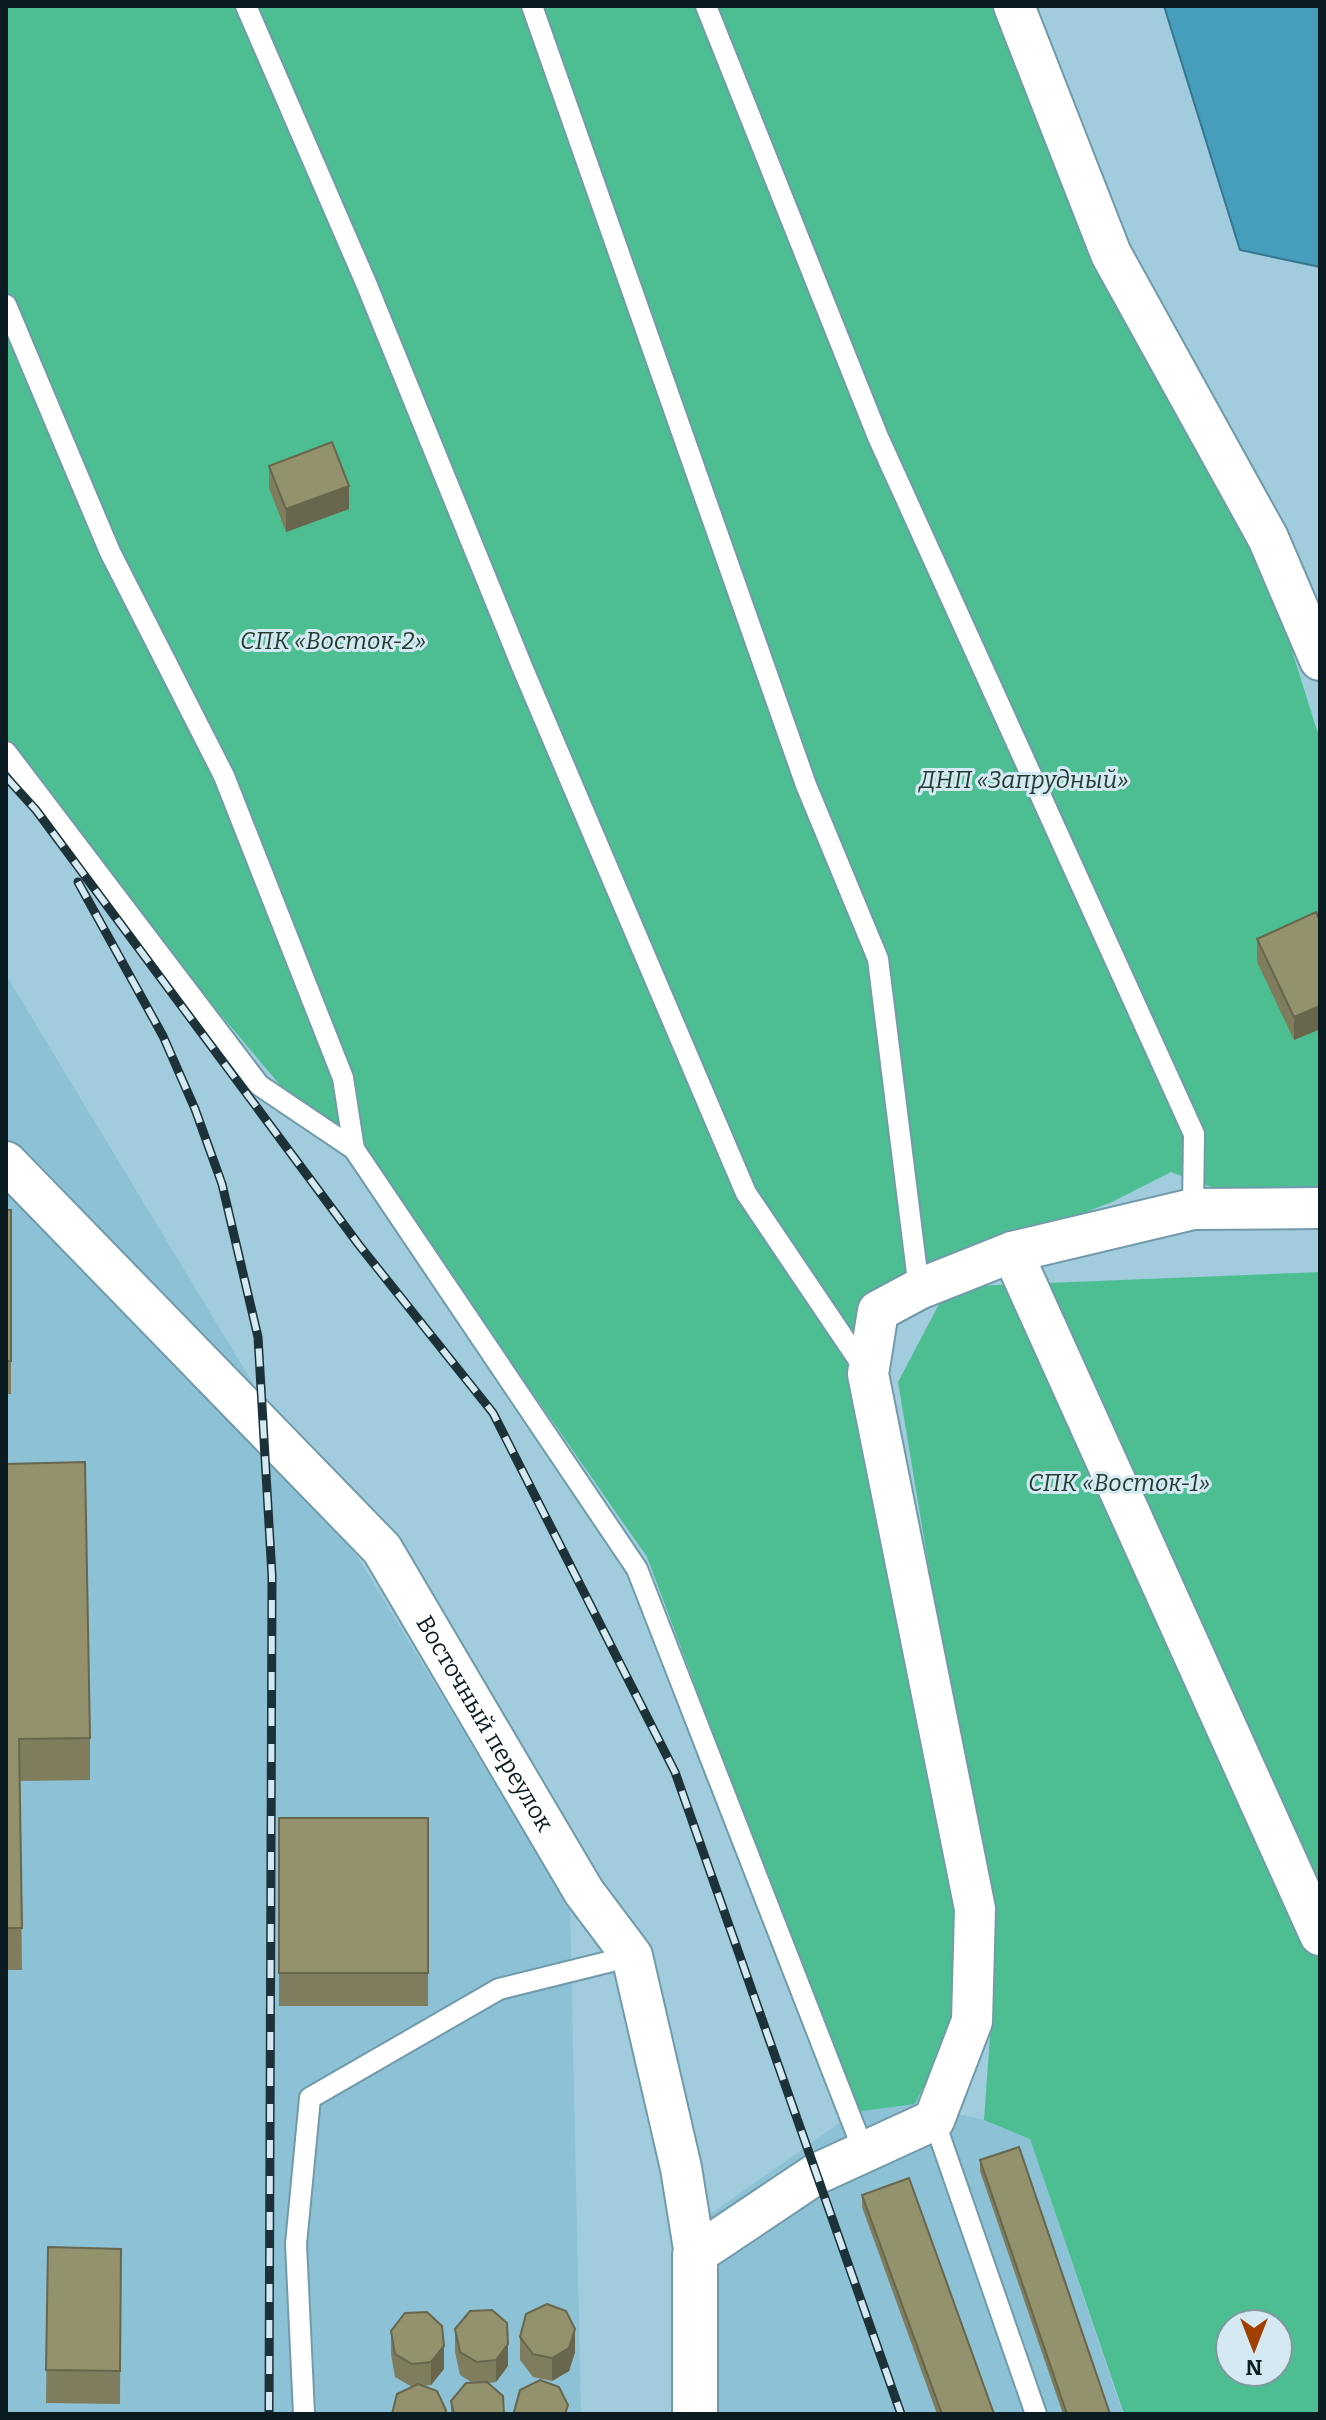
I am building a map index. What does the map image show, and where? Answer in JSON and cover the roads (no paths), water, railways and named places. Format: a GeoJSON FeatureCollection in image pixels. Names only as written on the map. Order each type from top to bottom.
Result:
{"type":"FeatureCollection","features":[{"type":"Feature","properties":{"kind":"street"},"geometry":{"type":"LineString","coordinates":[[1014,6],[1111,254],[1268,538],[1320,660]]}},
{"type":"Feature","properties":{"kind":"street","name":"Восточный переулок"},"geometry":{"type":"LineString","coordinates":[[6,1162],[382,1549],[584,1892],[632,1956],[681,2168],[695,2255],[695,2414]]}},
{"type":"Feature","properties":{"kind":"street"},"geometry":{"type":"LineString","coordinates":[[695,2255],[816,2174],[934,2120],[972,2021],[975,1909],[868,1374],[878,1311],[919,1289],[1012,1252],[1193,1209],[1320,1208]]}},
{"type":"Feature","properties":{"kind":"street"},"geometry":{"type":"LineString","coordinates":[[1012,1252],[1320,1935]]}},
{"type":"Feature","properties":{"kind":"lane"},"geometry":{"type":"LineString","coordinates":[[246,6],[366,283],[523,669],[746,1193],[868,1374]]}},
{"type":"Feature","properties":{"kind":"lane"},"geometry":{"type":"LineString","coordinates":[[532,6],[801,770],[878,959],[919,1289]]}},
{"type":"Feature","properties":{"kind":"lane"},"geometry":{"type":"LineString","coordinates":[[706,6],[878,437],[1194,1134],[1193,1209]]}},
{"type":"Feature","properties":{"kind":"lane"},"geometry":{"type":"LineString","coordinates":[[6,305],[110,552],[224,776],[343,1078],[354,1149]]}},
{"type":"Feature","properties":{"kind":"lane"},"geometry":{"type":"LineString","coordinates":[[6,752],[259,1085],[354,1149],[637,1569],[864,2152]]}},
{"type":"Feature","properties":{"kind":"lane"},"geometry":{"type":"LineString","coordinates":[[304,2414],[296,2244],[310,2098],[499,1989],[632,1956]]}},
{"type":"Feature","properties":{"kind":"lane"},"geometry":{"type":"LineString","coordinates":[[934,2120],[1036,2414]]}},
{"type":"Feature","properties":{"kind":"railway"},"geometry":{"type":"LineString","coordinates":[[6,777],[36,810],[359,1245],[493,1413],[675,1772],[901,2414]]}},
{"type":"Feature","properties":{"kind":"railway"},"geometry":{"type":"LineString","coordinates":[[78,882],[163,1036],[195,1109],[222,1184],[258,1337],[272,1576],[269,2414]]}},
{"type":"Feature","properties":{"kind":"park label","name":"СПК «Восток-2»"},"geometry":{"type":"Point","coordinates":[333,641]}},
{"type":"Feature","properties":{"kind":"park label","name":"ДНП «Запрудный»"},"geometry":{"type":"Point","coordinates":[1024,780]}},
{"type":"Feature","properties":{"kind":"park label","name":"СПК «Восток-1»"},"geometry":{"type":"Point","coordinates":[1119,1483]}}]}
